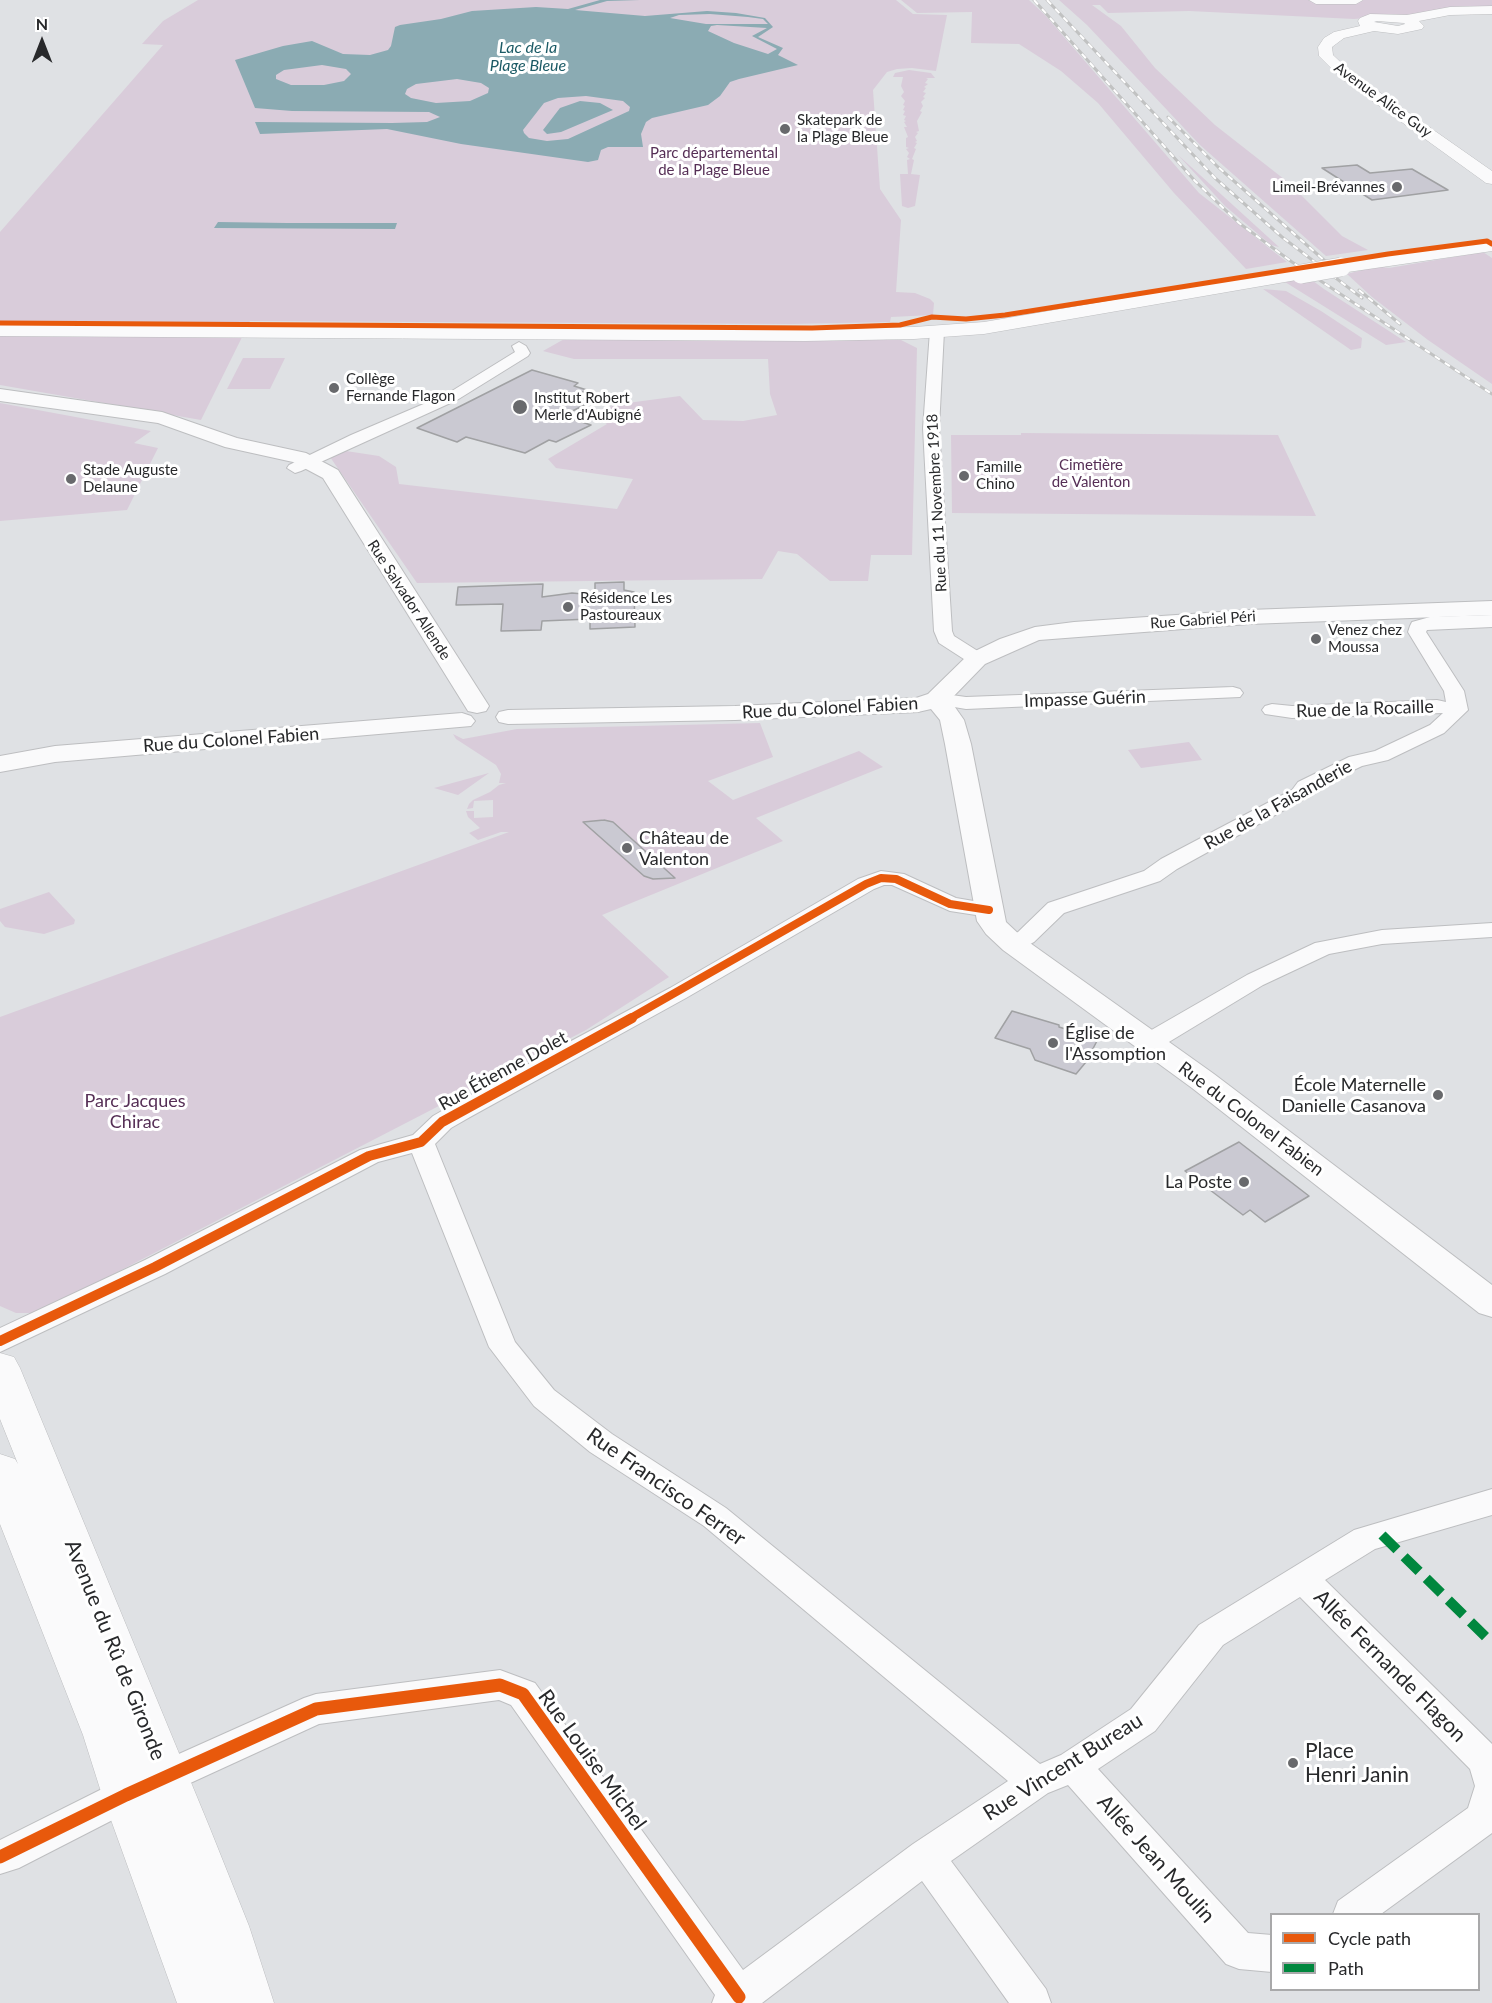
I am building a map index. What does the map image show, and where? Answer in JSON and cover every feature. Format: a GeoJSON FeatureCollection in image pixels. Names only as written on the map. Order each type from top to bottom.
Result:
{"type":"FeatureCollection","features":[{"type":"Feature","properties":{"kind":"main road"},"geometry":{"type":"LineString","coordinates":[[1316,0],[1356,0]]}},
{"type":"Feature","properties":{"kind":"main road","name":"Avenue Alice Guy"},"geometry":{"type":"LineString","coordinates":[[1492,10],[1450,11],[1407,19],[1417,26],[1398,30],[1372,27],[1339,35],[1329,41],[1325,47],[1326,56],[1347,76],[1492,179]]}},
{"type":"Feature","properties":{"kind":"main road"},"geometry":{"type":"LineString","coordinates":[[0,330],[805,335],[937,331],[984,328],[1341,267],[1492,246]]}},
{"type":"Feature","properties":{"kind":"main road","name":"Avenue du Rû de Gironde"},"geometry":{"type":"LineString","coordinates":[[0,1368],[145,1786],[203,2003]]}},
{"type":"Feature","properties":{"kind":"main road","name":"Avenue du Rû de Gironde"},"geometry":{"type":"LineString","coordinates":[[0,1471],[107,1735],[145,1786],[224,1926],[248,2003]]}},
{"type":"Feature","properties":{"kind":"street","name":"Rue du 11 Novembre 1918"},"geometry":{"type":"LineString","coordinates":[[937,331],[931,428],[943,631],[946,639],[976,658]]}},
{"type":"Feature","properties":{"kind":"street"},"geometry":{"type":"LineString","coordinates":[[301,464],[452,397],[523,353],[519,346]]}},
{"type":"Feature","properties":{"kind":"street","name":"Rue Salvador Allende"},"geometry":{"type":"LineString","coordinates":[[0,394],[123,414],[140,422],[167,428],[228,450],[301,464],[341,494],[470,713]]}},
{"type":"Feature","properties":{"kind":"street","name":"Rue Gabriel Péri"},"geometry":{"type":"LineString","coordinates":[[937,699],[976,658],[1035,634],[1074,629],[1250,617],[1492,608]]}},
{"type":"Feature","properties":{"kind":"street"},"geometry":{"type":"LineString","coordinates":[[1458,710],[1454,691],[1417,632],[1419,626],[1430,623],[1492,621]]}},
{"type":"Feature","properties":{"kind":"street","name":"Impasse Guérin"},"geometry":{"type":"LineString","coordinates":[[937,699],[966,703],[1233,693]]}},
{"type":"Feature","properties":{"kind":"street","name":"Rue du Colonel Fabien"},"geometry":{"type":"LineString","coordinates":[[0,764],[63,753],[470,713],[470,727],[486,729],[500,725],[508,717],[888,708],[918,705],[937,699],[952,720],[958,744],[991,921],[1013,944],[1150,1042],[1492,1304]]}},
{"type":"Feature","properties":{"kind":"street","name":"Rue de la Rocaille"},"geometry":{"type":"LineString","coordinates":[[1272,710],[1292,712],[1437,706],[1458,710]]}},
{"type":"Feature","properties":{"kind":"street","name":"Rue de la Faisanderie"},"geometry":{"type":"LineString","coordinates":[[1013,944],[1026,937],[1056,908],[1152,876],[1169,864],[1299,794],[1305,786],[1356,761],[1381,756],[1437,729],[1458,710]]}},
{"type":"Feature","properties":{"kind":"street","name":"Rue Étienne Dolet"},"geometry":{"type":"LineString","coordinates":[[421,1142],[442,1122],[678,993],[866,884],[881,878],[896,879],[950,904],[989,910]]}},
{"type":"Feature","properties":{"kind":"street"},"geometry":{"type":"LineString","coordinates":[[1150,1042],[1256,980],[1323,948],[1382,937],[1492,930]]}},
{"type":"Feature","properties":{"kind":"street"},"geometry":{"type":"LineString","coordinates":[[0,1341],[155,1267],[369,1156],[385,1149],[421,1142]]}},
{"type":"Feature","properties":{"kind":"street","name":"Rue Francisco Ferrer"},"geometry":{"type":"LineString","coordinates":[[421,1142],[503,1347],[544,1398],[601,1443],[715,1517],[1036,1782]]}},
{"type":"Feature","properties":{"kind":"street","name":"Rue Vincent Bureau"},"geometry":{"type":"LineString","coordinates":[[735,2000],[926,1856],[1036,1782],[1073,1766],[1143,1720],[1211,1635],[1303,1580],[1365,1539],[1492,1502]]}},
{"type":"Feature","properties":{"kind":"street","name":"Allée Fernande Flagon"},"geometry":{"type":"LineString","coordinates":[[1303,1580],[1485,1760],[1492,1786],[1490,1801],[1481,1820],[1352,1913]]}},
{"type":"Feature","properties":{"kind":"street","name":"Rue Louise Michel"},"geometry":{"type":"LineString","coordinates":[[0,1857],[145,1786],[316,1709],[500,1685],[524,1694],[735,2000]]}},
{"type":"Feature","properties":{"kind":"street","name":"Allée Jean Moulin"},"geometry":{"type":"LineString","coordinates":[[1073,1766],[1255,1953]]}},
{"type":"Feature","properties":{"kind":"street"},"geometry":{"type":"LineString","coordinates":[[926,1856],[1032,2003]]}},
{"type":"Feature","properties":{"kind":"green space","name":"Parc départemental de la Plage Bleue"},"geometry":{"type":"Polygon","coordinates":[[[198,0],[896,0],[913,14],[947,15],[936,71],[912,68],[887,72],[873,90],[880,189],[901,220],[896,292],[915,293],[930,299],[934,303],[933,315],[891,317],[890,322],[791,324],[250,321],[201,420],[0,385],[0,232],[163,45],[142,44],[163,21],[198,0]]]}},
{"type":"Feature","properties":{"kind":"green space"},"geometry":{"type":"Polygon","coordinates":[[[901,0],[1029,0],[1045,15],[1199,193],[1287,262],[1246,269],[1174,193],[1098,103],[1061,71],[1019,44],[971,43],[972,12],[917,13],[901,0]]]}},
{"type":"Feature","properties":{"kind":"green space"},"geometry":{"type":"Polygon","coordinates":[[[1059,0],[1492,0],[1492,8],[1354,19],[1189,11],[1108,13],[1100,5],[1092,5],[1121,26],[1155,68],[1215,125],[1289,183],[1342,236],[1368,250],[1326,256],[1200,145],[1087,25],[1059,0]]]}},
{"type":"Feature","properties":{"kind":"green space"},"geometry":{"type":"Polygon","coordinates":[[[909,70],[931,73],[935,78],[926,78],[928,79],[925,83],[928,84],[924,87],[926,88],[923,92],[926,93],[921,102],[923,106],[920,111],[922,112],[917,121],[919,131],[916,132],[918,133],[915,137],[917,143],[914,148],[916,149],[912,159],[914,160],[911,174],[920,175],[915,206],[908,208],[902,206],[900,174],[908,174],[907,160],[910,159],[907,157],[909,153],[906,149],[909,148],[906,147],[906,138],[908,137],[904,127],[907,127],[904,122],[906,116],[903,115],[905,101],[901,96],[904,92],[901,86],[903,77],[893,77],[895,73],[909,70]]]}},
{"type":"Feature","properties":{"kind":"green space"},"geometry":{"type":"Polygon","coordinates":[[[1178,155],[1279,247],[1271,245],[1225,206],[1178,155]]]}},
{"type":"Feature","properties":{"kind":"green space"},"geometry":{"type":"Polygon","coordinates":[[[1483,252],[1492,258],[1492,384],[1428,340],[1372,297],[1347,274],[1377,266],[1389,268],[1483,252]]]}},
{"type":"Feature","properties":{"kind":"green space"},"geometry":{"type":"Polygon","coordinates":[[[1309,278],[1406,342],[1386,345],[1285,282],[1309,278]]]}},
{"type":"Feature","properties":{"kind":"green space"},"geometry":{"type":"Polygon","coordinates":[[[1263,289],[1286,291],[1321,311],[1362,338],[1361,348],[1351,350],[1263,289]]]}},
{"type":"Feature","properties":{"kind":"green space"},"geometry":{"type":"Polygon","coordinates":[[[566,338],[901,340],[917,348],[912,555],[871,555],[868,581],[830,581],[797,554],[778,551],[762,579],[417,583],[330,457],[346,451],[379,456],[396,467],[399,484],[617,509],[633,479],[556,468],[548,459],[607,424],[591,412],[620,404],[680,396],[703,420],[743,421],[777,415],[770,394],[768,359],[574,359],[543,351],[566,338]]]}},
{"type":"Feature","properties":{"kind":"green space"},"geometry":{"type":"Polygon","coordinates":[[[243,358],[285,358],[270,389],[227,389],[243,358]]]}},
{"type":"Feature","properties":{"kind":"green space","name":"Stade Auguste Delaune"},"geometry":{"type":"Polygon","coordinates":[[[0,403],[151,431],[134,443],[158,448],[127,510],[0,521],[0,403]]]}},
{"type":"Feature","properties":{"kind":"green space","name":"Cimetière de Valenton"},"geometry":{"type":"Polygon","coordinates":[[[1021,433],[1278,435],[1316,516],[952,513],[951,435],[1021,435],[1021,433]]]}},
{"type":"Feature","properties":{"kind":"green space","name":"Parc Jacques Chirac"},"geometry":{"type":"Polygon","coordinates":[[[760,723],[773,757],[708,781],[733,800],[859,751],[883,767],[756,818],[783,841],[602,915],[669,977],[586,1030],[38,1313],[16,1313],[0,1306],[0,1017],[509,832],[501,832],[478,840],[469,833],[480,828],[468,817],[466,811],[474,811],[474,818],[493,817],[493,800],[474,801],[473,808],[467,809],[469,804],[499,785],[506,783],[499,783],[501,774],[496,765],[456,739],[453,734],[463,739],[517,729],[760,723]]]}},
{"type":"Feature","properties":{"kind":"green space"},"geometry":{"type":"Polygon","coordinates":[[[1189,742],[1202,760],[1141,768],[1128,750],[1189,742]]]}},
{"type":"Feature","properties":{"kind":"green space"},"geometry":{"type":"Polygon","coordinates":[[[489,773],[458,795],[434,788],[489,773]]]}},
{"type":"Feature","properties":{"kind":"green space"},"geometry":{"type":"Polygon","coordinates":[[[49,892],[75,920],[74,924],[44,934],[5,927],[0,921],[0,909],[49,892]]]}},
{"type":"Feature","properties":{"kind":"water","name":"Lac de la Plage Bleue"},"geometry":{"type":"Polygon","coordinates":[[[600,0],[640,0],[607,1],[575,10],[645,16],[707,11],[765,18],[773,27],[758,37],[783,48],[778,55],[798,65],[730,82],[720,96],[708,105],[652,118],[646,122],[641,134],[643,147],[608,147],[601,150],[598,160],[588,162],[461,144],[387,129],[260,134],[255,122],[392,123],[427,122],[440,117],[429,112],[292,111],[255,108],[235,60],[283,46],[312,41],[343,54],[370,55],[388,50],[395,27],[400,25],[441,19],[472,11],[536,7],[568,9],[600,0]],[[710,14],[679,15],[670,18],[706,24],[768,24],[763,19],[748,17],[710,14]],[[711,26],[708,31],[734,43],[768,54],[777,49],[752,36],[767,28],[711,26]],[[322,65],[284,70],[276,75],[276,79],[291,85],[324,85],[344,81],[351,74],[346,69],[322,65]],[[457,79],[416,84],[407,89],[405,94],[411,98],[436,103],[470,101],[488,93],[489,88],[481,83],[457,79]],[[586,96],[558,98],[544,103],[523,130],[529,138],[547,141],[568,139],[629,111],[630,107],[623,101],[586,96]]]}},
{"type":"Feature","properties":{"kind":"water"},"geometry":{"type":"Polygon","coordinates":[[[580,101],[600,103],[613,110],[561,132],[547,134],[543,130],[560,108],[580,101]]]}},
{"type":"Feature","properties":{"kind":"water"},"geometry":{"type":"Polygon","coordinates":[[[218,222],[397,223],[395,229],[214,228],[218,222]]]}},
{"type":"Feature","properties":{"kind":"building","name":"Limeil-Brévannes"},"geometry":{"type":"Polygon","coordinates":[[[1357,165],[1370,173],[1412,169],[1448,190],[1372,200],[1322,168],[1357,165]]]}},
{"type":"Feature","properties":{"kind":"building","name":"Institut Robert Merle d'Aubigné"},"geometry":{"type":"Polygon","coordinates":[[[532,370],[578,383],[574,386],[587,390],[571,398],[588,403],[563,416],[591,425],[556,442],[549,440],[525,453],[466,437],[457,442],[417,428],[532,370]]]}},
{"type":"Feature","properties":{"kind":"building","name":"Résidence Les Pastoureaux"},"geometry":{"type":"Polygon","coordinates":[[[624,582],[624,590],[634,592],[635,627],[590,629],[590,619],[542,621],[541,630],[501,631],[503,604],[456,605],[458,587],[543,584],[542,597],[572,593],[595,595],[595,583],[624,582]]]}},
{"type":"Feature","properties":{"kind":"building","name":"Château de Valenton"},"geometry":{"type":"Polygon","coordinates":[[[604,820],[613,822],[675,878],[653,879],[644,876],[583,822],[604,820]]]}},
{"type":"Feature","properties":{"kind":"building","name":"Église de l'Assomption"},"geometry":{"type":"Polygon","coordinates":[[[1012,1011],[1098,1039],[1086,1062],[1076,1074],[1035,1060],[1030,1049],[995,1038],[1012,1011]]]}},
{"type":"Feature","properties":{"kind":"building","name":"La Poste"},"geometry":{"type":"Polygon","coordinates":[[[1239,1142],[1309,1196],[1265,1222],[1250,1210],[1243,1215],[1185,1171],[1239,1142]]]}},
{"type":"Feature","properties":{"kind":"railway"},"geometry":{"type":"LineString","coordinates":[[1034,0],[1195,181],[1239,223],[1292,262],[1492,394]]}},
{"type":"Feature","properties":{"kind":"railway"},"geometry":{"type":"LineString","coordinates":[[1047,0],[1215,178],[1282,237],[1362,298]]}},
{"type":"Feature","properties":{"kind":"railway"},"geometry":{"type":"LineString","coordinates":[[1168,117],[1218,167],[1325,261]]}},
{"type":"Feature","properties":{"kind":"railway"},"geometry":{"type":"LineString","coordinates":[[1359,290],[1400,324]]}},
{"type":"Feature","properties":{"kind":"marked path"},"geometry":{"type":"LineString","coordinates":[[1382,1535],[1492,1643]]}},
{"type":"Feature","properties":{"kind":"cycle path"},"geometry":{"type":"LineString","coordinates":[[0,323],[812,328],[900,325],[932,317],[966,319],[1005,315],[1388,254],[1487,241],[1492,244]]}},
{"type":"Feature","properties":{"kind":"cycle path"},"geometry":{"type":"LineString","coordinates":[[0,1341],[155,1267],[369,1156],[421,1142],[442,1122],[678,993],[866,884],[881,878],[896,879],[950,904],[989,910]]}},
{"type":"Feature","properties":{"kind":"cycle path"},"geometry":{"type":"LineString","coordinates":[[0,1857],[126,1795],[316,1709],[500,1685],[523,1694],[739,1997]]}},
{"type":"Feature","properties":{"kind":"place","name":"Skatepark de la Plage Bleue"},"geometry":{"type":"Point","coordinates":[785,129]}},
{"type":"Feature","properties":{"kind":"place","name":"Limeil-Brévannes"},"geometry":{"type":"Point","coordinates":[1397,187]}},
{"type":"Feature","properties":{"kind":"place","name":"Collège Fernande Flagon"},"geometry":{"type":"Point","coordinates":[334,388]}},
{"type":"Feature","properties":{"kind":"place","name":"Institut Robert Merle d'Aubigné"},"geometry":{"type":"Point","coordinates":[520,407]}},
{"type":"Feature","properties":{"kind":"place","name":"Famille Chino"},"geometry":{"type":"Point","coordinates":[964,476]}},
{"type":"Feature","properties":{"kind":"place","name":"Stade Auguste Delaune"},"geometry":{"type":"Point","coordinates":[71,479]}},
{"type":"Feature","properties":{"kind":"place","name":"Résidence Les Pastoureaux"},"geometry":{"type":"Point","coordinates":[568,607]}},
{"type":"Feature","properties":{"kind":"place","name":"Venez chez Moussa"},"geometry":{"type":"Point","coordinates":[1316,639]}},
{"type":"Feature","properties":{"kind":"place","name":"Château de Valenton"},"geometry":{"type":"Point","coordinates":[627,848]}},
{"type":"Feature","properties":{"kind":"place","name":"Église de l'Assomption"},"geometry":{"type":"Point","coordinates":[1053,1043]}},
{"type":"Feature","properties":{"kind":"place","name":"École Maternelle Danielle Casanova"},"geometry":{"type":"Point","coordinates":[1438,1095]}},
{"type":"Feature","properties":{"kind":"place","name":"La Poste"},"geometry":{"type":"Point","coordinates":[1244,1182]}},
{"type":"Feature","properties":{"kind":"place","name":"Place Henri Janin"},"geometry":{"type":"Point","coordinates":[1293,1763]}}]}
